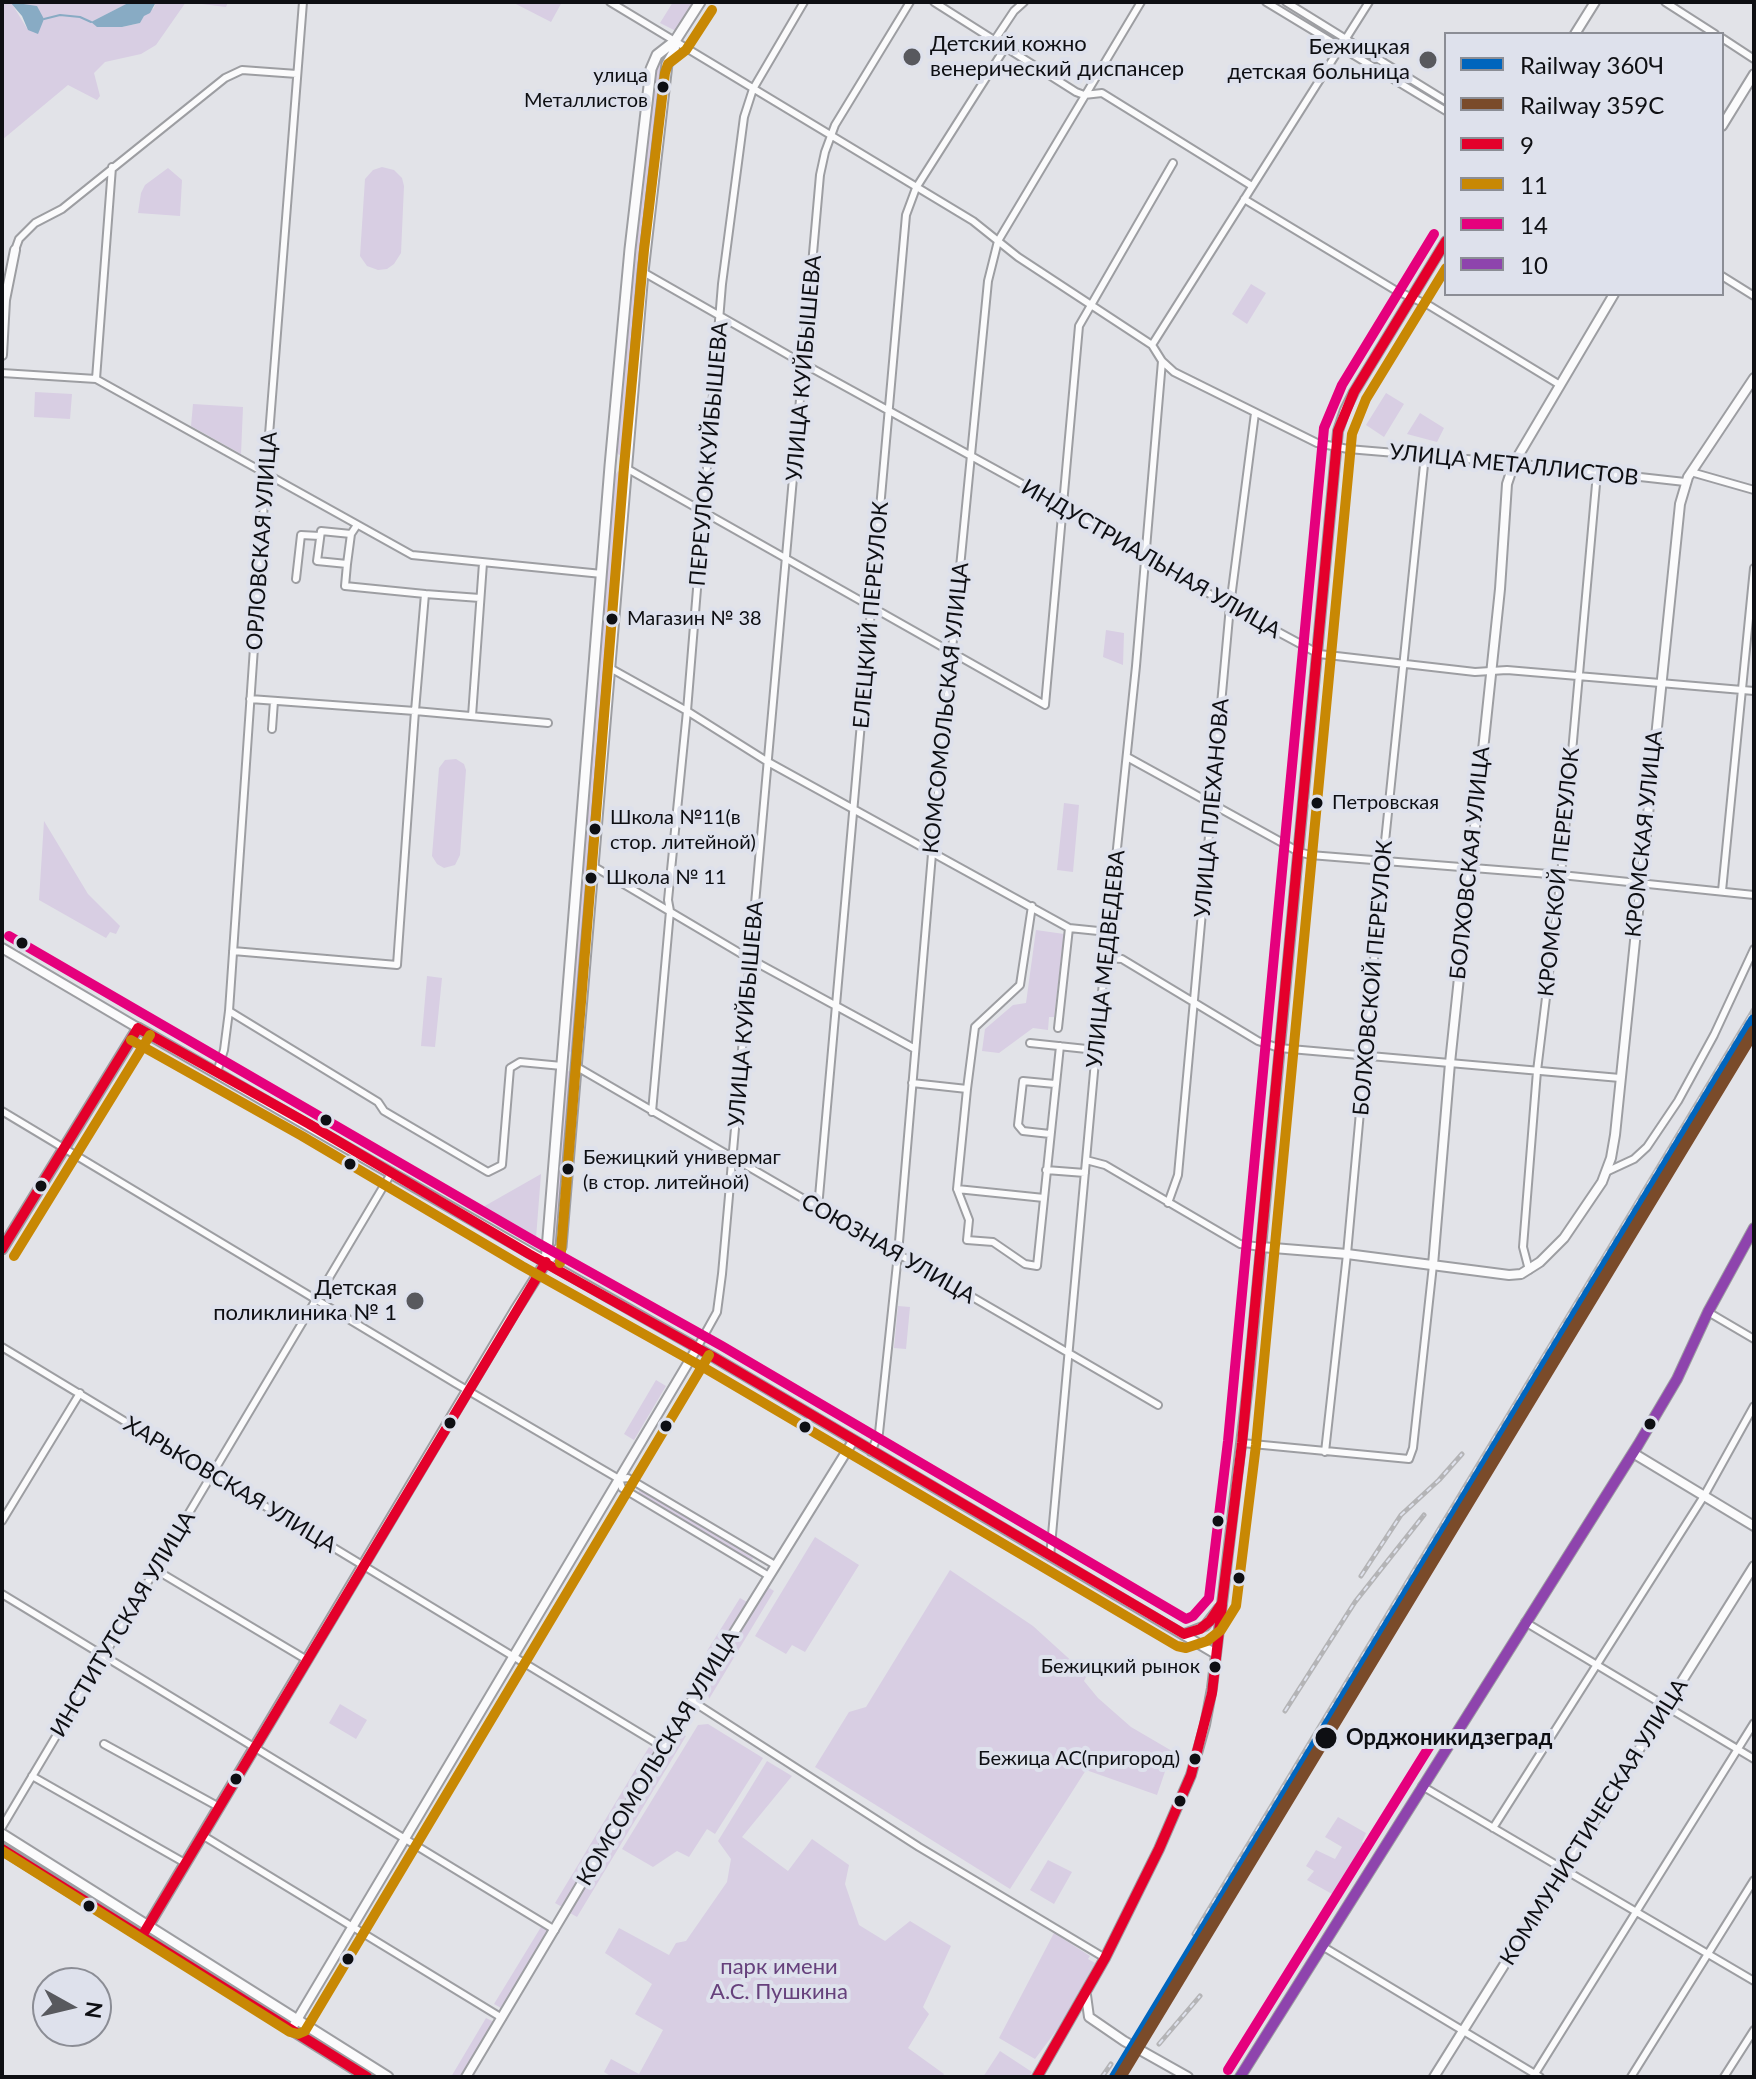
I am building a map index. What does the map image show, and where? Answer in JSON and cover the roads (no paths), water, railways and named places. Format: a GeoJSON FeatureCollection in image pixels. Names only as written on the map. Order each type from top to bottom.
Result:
{"type":"FeatureCollection","features":[{"type":"Feature","properties":{"kind":"main road"},"geometry":{"type":"LineString","coordinates":[[546,1262],[610,466],[651,69],[657,55],[675,41],[700,2]]}},
{"type":"Feature","properties":{"kind":"main road"},"geometry":{"type":"LineString","coordinates":[[1576,32],[1595,2]]}},
{"type":"Feature","properties":{"kind":"main road"},"geometry":{"type":"LineString","coordinates":[[142,1936],[546,1262],[561,1247],[643,272],[667,64],[674,52],[675,41]]}},
{"type":"Feature","properties":{"kind":"main road"},"geometry":{"type":"LineString","coordinates":[[1724,123],[1754,74]]}},
{"type":"Feature","properties":{"kind":"main road"},"geometry":{"type":"LineString","coordinates":[[1037,2077],[1105,1958],[1159,1849],[1191,1775],[1205,1725],[1242,1443],[1319,654],[1336,448],[1345,410],[1444,244]]}},
{"type":"Feature","properties":{"kind":"main road"},"geometry":{"type":"LineString","coordinates":[[2,355],[5,300],[15,250]]}},
{"type":"Feature","properties":{"kind":"main road","name":"БОЛХОВСКАЯ УЛИЦА"},"geometry":{"type":"LineString","coordinates":[[1433,1265],[1450,1063],[1500,589],[1507,484],[1514,463],[1613,296]]}},
{"type":"Feature","properties":{"kind":"main road","name":"КРОМСКАЯ УЛИЦА"},"geometry":{"type":"LineString","coordinates":[[1433,1265],[1518,1274],[1529,1270],[1564,1238],[1606,1172],[1614,1148],[1659,683],[1680,504],[1685,482],[1754,378]]}},
{"type":"Feature","properties":{"kind":"main road"},"geometry":{"type":"LineString","coordinates":[[610,466],[626,468]]}},
{"type":"Feature","properties":{"kind":"main road"},"geometry":{"type":"LineString","coordinates":[[2,948],[697,1348],[1216,1654]]}},
{"type":"Feature","properties":{"kind":"main road"},"geometry":{"type":"LineString","coordinates":[[2,1249],[138,1028]]}},
{"type":"Feature","properties":{"kind":"main road"},"geometry":{"type":"LineString","coordinates":[[562,1066],[577,1067]]}},
{"type":"Feature","properties":{"kind":"main road"},"geometry":{"type":"LineString","coordinates":[[1240,2077],[1633,1453],[1687,1359],[1708,1312],[1754,1228]]}},
{"type":"Feature","properties":{"kind":"main road"},"geometry":{"type":"LineString","coordinates":[[1261,1247],[1433,1265]]}},
{"type":"Feature","properties":{"kind":"main road","name":"УЛИЦА КУЙБЫШЕВА"},"geometry":{"type":"LineString","coordinates":[[291,2030],[697,1348]]}},
{"type":"Feature","properties":{"kind":"main road","name":"КОМСОМОЛЬСКАЯ УЛИЦА"},"geometry":{"type":"LineString","coordinates":[[466,2077],[663,1747],[853,1441]]}},
{"type":"Feature","properties":{"kind":"main road"},"geometry":{"type":"LineString","coordinates":[[1633,1453],[1754,1526]]}},
{"type":"Feature","properties":{"kind":"main road","name":"КОММУНИСТИЧЕСКАЯ УЛИЦА"},"geometry":{"type":"LineString","coordinates":[[1434,2077],[1754,1566]]}},
{"type":"Feature","properties":{"kind":"main road"},"geometry":{"type":"LineString","coordinates":[[1184,1634],[1205,1626],[1222,1603]]}},
{"type":"Feature","properties":{"kind":"main road"},"geometry":{"type":"LineString","coordinates":[[2,1834],[388,2077]]}},
{"type":"Feature","properties":{"kind":"main road"},"geometry":{"type":"LineString","coordinates":[[2,1849],[367,2077]]}},
{"type":"Feature","properties":{"kind":"main road"},"geometry":{"type":"LineString","coordinates":[[1085,1994],[1089,2016],[1124,2041],[1188,2077]]}},
{"type":"Feature","properties":{"kind":"main road"},"geometry":{"type":"LineString","coordinates":[[1070,2020],[1089,2016]]}},
{"type":"Feature","properties":{"kind":"street","name":"УЛИЦА МЕТАЛЛИСТОВ"},"geometry":{"type":"LineString","coordinates":[[610,2],[973,221],[1090,306],[1152,345],[1162,361],[1179,375],[1317,443],[1336,448],[1685,482]]}},
{"type":"Feature","properties":{"kind":"street","name":"ПЕРЕУЛОК КУЙБЫШЕВА"},"geometry":{"type":"LineString","coordinates":[[652,1112],[720,317],[744,117],[753,89],[804,2]]}},
{"type":"Feature","properties":{"kind":"street","name":"УЛИЦА КУЙБЫШЕВА"},"geometry":{"type":"LineString","coordinates":[[697,1348],[717,1312],[734,1159],[820,175],[830,136],[910,2]]}},
{"type":"Feature","properties":{"kind":"street"},"geometry":{"type":"LineString","coordinates":[[934,2],[1084,95],[1102,93],[1252,186]]}},
{"type":"Feature","properties":{"kind":"street"},"geometry":{"type":"LineString","coordinates":[[994,41],[1014,11],[1024,2]]}},
{"type":"Feature","properties":{"kind":"street","name":"КОМСОМОЛЬСКАЯ УЛИЦА"},"geometry":{"type":"LineString","coordinates":[[871,1452],[879,1433],[898,1254],[932,854],[988,281],[998,241],[1141,2]]}},
{"type":"Feature","properties":{"kind":"street"},"geometry":{"type":"LineString","coordinates":[[1266,2],[1444,110]]}},
{"type":"Feature","properties":{"kind":"street"},"geometry":{"type":"LineString","coordinates":[[1286,2],[1444,100]]}},
{"type":"Feature","properties":{"kind":"street"},"geometry":{"type":"LineString","coordinates":[[1152,345],[1369,2]]}},
{"type":"Feature","properties":{"kind":"street"},"geometry":{"type":"LineString","coordinates":[[1665,2],[1712,32]]}},
{"type":"Feature","properties":{"kind":"street","name":"ОРЛОВСКАЯ УЛИЦА"},"geometry":{"type":"LineString","coordinates":[[217,1072],[224,1050],[229,1011],[302,5]]}},
{"type":"Feature","properties":{"kind":"street"},"geometry":{"type":"LineString","coordinates":[[1724,39],[1754,59]]}},
{"type":"Feature","properties":{"kind":"street","name":"ЕЛЕЦКИЙ ПЕРЕУЛОК"},"geometry":{"type":"LineString","coordinates":[[818,1208],[905,228],[916,188],[1005,48]]}},
{"type":"Feature","properties":{"kind":"street"},"geometry":{"type":"LineString","coordinates":[[15,250],[27,229],[56,211],[225,78],[242,70],[297,74]]}},
{"type":"Feature","properties":{"kind":"street"},"geometry":{"type":"LineString","coordinates":[[626,468],[1045,705],[1079,326],[1173,163]]}},
{"type":"Feature","properties":{"kind":"street"},"geometry":{"type":"LineString","coordinates":[[96,379],[112,167]]}},
{"type":"Feature","properties":{"kind":"street"},"geometry":{"type":"LineString","coordinates":[[1244,199],[1560,385]]}},
{"type":"Feature","properties":{"kind":"street","name":"ИНДУСТРИАЛЬНАЯ УЛИЦА"},"geometry":{"type":"LineString","coordinates":[[643,272],[969,457],[1062,506],[1230,606],[1319,654],[1475,672],[1490,670],[1754,691]]}},
{"type":"Feature","properties":{"kind":"street"},"geometry":{"type":"LineString","coordinates":[[1724,277],[1754,296]]}},
{"type":"Feature","properties":{"kind":"street","name":"УЛИЦА МЕДВЕДЕВА"},"geometry":{"type":"LineString","coordinates":[[1050,1557],[1162,361]]}},
{"type":"Feature","properties":{"kind":"street"},"geometry":{"type":"LineString","coordinates":[[2,373],[96,379],[412,555],[602,574]]}},
{"type":"Feature","properties":{"kind":"street","name":"УЛИЦА ПЛЕХАНОВА"},"geometry":{"type":"LineString","coordinates":[[1168,1203],[1178,1175],[1230,606],[1255,413]]}},
{"type":"Feature","properties":{"kind":"street","name":"БОЛХОВСКОЙ ПЕРЕУЛОК"},"geometry":{"type":"LineString","coordinates":[[1325,1452],[1425,455]]}},
{"type":"Feature","properties":{"kind":"street"},"geometry":{"type":"LineString","coordinates":[[1691,472],[1754,490]]}},
{"type":"Feature","properties":{"kind":"street","name":"КРОМСКОЙ ПЕРЕУЛОК"},"geometry":{"type":"LineString","coordinates":[[1529,1270],[1523,1247],[1537,1071],[1561,875],[1597,473]]}},
{"type":"Feature","properties":{"kind":"street"},"geometry":{"type":"LineString","coordinates":[[357,525],[351,534],[345,586],[480,598]]}},
{"type":"Feature","properties":{"kind":"street"},"geometry":{"type":"LineString","coordinates":[[347,564],[317,561],[320,536],[321,531],[351,534]]}},
{"type":"Feature","properties":{"kind":"street"},"geometry":{"type":"LineString","coordinates":[[296,579],[301,535],[320,536]]}},
{"type":"Feature","properties":{"kind":"street"},"geometry":{"type":"LineString","coordinates":[[472,716],[483,563]]}},
{"type":"Feature","properties":{"kind":"street"},"geometry":{"type":"LineString","coordinates":[[1722,891],[1754,568]]}},
{"type":"Feature","properties":{"kind":"street"},"geometry":{"type":"LineString","coordinates":[[233,951],[397,965],[425,594]]}},
{"type":"Feature","properties":{"kind":"street"},"geometry":{"type":"LineString","coordinates":[[610,668],[687,711],[768,762],[1069,928],[1108,932]]}},
{"type":"Feature","properties":{"kind":"street"},"geometry":{"type":"LineString","coordinates":[[250,699],[548,723]]}},
{"type":"Feature","properties":{"kind":"street"},"geometry":{"type":"LineString","coordinates":[[272,729],[274,701]]}},
{"type":"Feature","properties":{"kind":"street"},"geometry":{"type":"LineString","coordinates":[[1127,757],[1299,852],[1310,855],[1561,875],[1754,895]]}},
{"type":"Feature","properties":{"kind":"street"},"geometry":{"type":"LineString","coordinates":[[593,866],[750,959],[915,1049]]}},
{"type":"Feature","properties":{"kind":"street"},"geometry":{"type":"LineString","coordinates":[[1032,906],[1020,985],[975,1027],[957,1189],[969,1220],[967,1240],[993,1242],[1025,1264],[1037,1266],[1060,1046]]}},
{"type":"Feature","properties":{"kind":"street"},"geometry":{"type":"LineString","coordinates":[[1058,1028],[1069,928]]}},
{"type":"Feature","properties":{"kind":"street"},"geometry":{"type":"LineString","coordinates":[[1606,1172],[1634,1159],[1647,1147],[1678,1101],[1714,1035],[1754,949]]}},
{"type":"Feature","properties":{"kind":"street"},"geometry":{"type":"LineString","coordinates":[[1105,958],[1122,959],[1258,1041],[1279,1048],[1620,1078]]}},
{"type":"Feature","properties":{"kind":"street"},"geometry":{"type":"LineString","coordinates":[[229,1011],[378,1102],[384,1111],[488,1172],[502,1165],[510,1068],[520,1062],[562,1066]]}},
{"type":"Feature","properties":{"kind":"street"},"geometry":{"type":"LineString","coordinates":[[1030,1043],[1096,1050]]}},
{"type":"Feature","properties":{"kind":"street","name":"СОЮЗНАЯ УЛИЦА"},"geometry":{"type":"LineString","coordinates":[[577,1067],[1158,1405]]}},
{"type":"Feature","properties":{"kind":"street"},"geometry":{"type":"LineString","coordinates":[[1050,1134],[1023,1131],[1018,1125],[1023,1081],[1055,1084]]}},
{"type":"Feature","properties":{"kind":"street"},"geometry":{"type":"LineString","coordinates":[[912,1083],[967,1089]]}},
{"type":"Feature","properties":{"kind":"street"},"geometry":{"type":"LineString","coordinates":[[2,1111],[469,1391],[619,1479],[628,1478],[775,1565]]}},
{"type":"Feature","properties":{"kind":"street"},"geometry":{"type":"LineString","coordinates":[[1086,1160],[1105,1165],[1240,1244],[1261,1247]]}},
{"type":"Feature","properties":{"kind":"street"},"geometry":{"type":"LineString","coordinates":[[1046,1170],[1085,1173]]}},
{"type":"Feature","properties":{"kind":"street","name":"ИНСТИТУТСКАЯ УЛИЦА"},"geometry":{"type":"LineString","coordinates":[[2,1827],[392,1172]]}},
{"type":"Feature","properties":{"kind":"street"},"geometry":{"type":"LineString","coordinates":[[957,1189],[1044,1198]]}},
{"type":"Feature","properties":{"kind":"street","name":"БОЛХОВСКАЯ УЛИЦА"},"geometry":{"type":"LineString","coordinates":[[1325,1452],[1409,1459],[1413,1448],[1433,1265]]}},
{"type":"Feature","properties":{"kind":"street"},"geometry":{"type":"LineString","coordinates":[[1708,1312],[1754,1339]]}},
{"type":"Feature","properties":{"kind":"street","name":"ХАРЬКОВСКАЯ УЛИЦА"},"geometry":{"type":"LineString","coordinates":[[2,1347],[663,1747]]}},
{"type":"Feature","properties":{"kind":"street"},"geometry":{"type":"LineString","coordinates":[[2,1521],[80,1393]]}},
{"type":"Feature","properties":{"kind":"street"},"geometry":{"type":"LineString","coordinates":[[1493,1828],[1704,1496],[1754,1406]]}},
{"type":"Feature","properties":{"kind":"street"},"geometry":{"type":"LineString","coordinates":[[1242,1443],[1325,1452]]}},
{"type":"Feature","properties":{"kind":"street"},"geometry":{"type":"LineString","coordinates":[[619,1479],[622,1488],[769,1576]]}},
{"type":"Feature","properties":{"kind":"street"},"geometry":{"type":"LineString","coordinates":[[156,1570],[307,1660]]}},
{"type":"Feature","properties":{"kind":"street"},"geometry":{"type":"LineString","coordinates":[[2,1594],[555,1930]]}},
{"type":"Feature","properties":{"kind":"street"},"geometry":{"type":"LineString","coordinates":[[1525,1622],[1754,1759]]}},
{"type":"Feature","properties":{"kind":"street"},"geometry":{"type":"LineString","coordinates":[[692,1701],[910,1841],[1105,1958]]}},
{"type":"Feature","properties":{"kind":"street"},"geometry":{"type":"LineString","coordinates":[[1322,1946],[1536,2076],[1634,1911],[1754,1723]]}},
{"type":"Feature","properties":{"kind":"street"},"geometry":{"type":"LineString","coordinates":[[104,1744],[219,1807]]}},
{"type":"Feature","properties":{"kind":"street"},"geometry":{"type":"LineString","coordinates":[[32,1776],[185,1863]]}},
{"type":"Feature","properties":{"kind":"street"},"geometry":{"type":"LineString","coordinates":[[1422,1786],[1754,1981]]}},
{"type":"Feature","properties":{"kind":"street"},"geometry":{"type":"LineString","coordinates":[[202,1835],[502,2018]]}},
{"type":"Feature","properties":{"kind":"street"},"geometry":{"type":"LineString","coordinates":[[1631,2077],[1754,1880]]}},
{"type":"Feature","properties":{"kind":"street"},"geometry":{"type":"LineString","coordinates":[[1724,2077],[1754,2030]]}},
{"type":"Feature","properties":{"kind":"water"},"geometry":{"type":"Polygon","coordinates":[[[10,2],[37,6],[44,19],[38,34],[28,30],[22,16],[10,2]]]}},
{"type":"Feature","properties":{"kind":"water"},"geometry":{"type":"Polygon","coordinates":[[[130,2],[156,2],[140,23],[97,27],[91,22],[130,2]]]}},
{"type":"Feature","properties":{"kind":"waterway"},"geometry":{"type":"LineString","coordinates":[[44,19],[60,15],[80,17],[91,22]]}},
{"type":"Feature","properties":{"kind":"railway"},"geometry":{"type":"LineString","coordinates":[[1194,1934],[1754,1009]]}},
{"type":"Feature","properties":{"kind":"railway"},"geometry":{"type":"LineString","coordinates":[[1361,1576],[1401,1515],[1462,1454]]}},
{"type":"Feature","properties":{"kind":"railway"},"geometry":{"type":"LineString","coordinates":[[1285,1711],[1355,1602],[1424,1515]]}},
{"type":"Feature","properties":{"kind":"railway"},"geometry":{"type":"LineString","coordinates":[[1159,2044],[1200,1996]]}},
{"type":"Feature","properties":{"kind":"railway"},"geometry":{"type":"LineString","coordinates":[[1102,2077],[1111,2064]]}},
{"type":"Feature","properties":{"kind":"rail line","name":"360Ч"},"geometry":{"type":"LineString","coordinates":[[1115,2077],[1754,1020]]}},
{"type":"Feature","properties":{"kind":"rail line","name":"359С"},"geometry":{"type":"LineString","coordinates":[[1120,2077],[1754,1031]]}},
{"type":"Feature","properties":{"kind":"place","name":"Детский кожно венерический диспансер"},"geometry":{"type":"Point","coordinates":[912,57]}},
{"type":"Feature","properties":{"kind":"place","name":"Бежицкая детская больница"},"geometry":{"type":"Point","coordinates":[1428,60]}},
{"type":"Feature","properties":{"kind":"place","name":"улица Металлистов"},"geometry":{"type":"Point","coordinates":[663,87]}},
{"type":"Feature","properties":{"kind":"place","name":"Магазин № 38"},"geometry":{"type":"Point","coordinates":[612,619]}},
{"type":"Feature","properties":{"kind":"place","name":"Петровская"},"geometry":{"type":"Point","coordinates":[1317,803]}},
{"type":"Feature","properties":{"kind":"place","name":"Школа №11(в стор. литейной)"},"geometry":{"type":"Point","coordinates":[595,829]}},
{"type":"Feature","properties":{"kind":"place","name":"Школа № 11"},"geometry":{"type":"Point","coordinates":[591,878]}},
{"type":"Feature","properties":{"kind":"place","name":"Бежицкий универмаг (в стор. литейной)"},"geometry":{"type":"Point","coordinates":[568,1169]}},
{"type":"Feature","properties":{"kind":"place","name":"Детская поликлиника № 1"},"geometry":{"type":"Point","coordinates":[415,1301]}},
{"type":"Feature","properties":{"kind":"place","name":"Бежицкий рынок"},"geometry":{"type":"Point","coordinates":[1215,1667]}},
{"type":"Feature","properties":{"kind":"place","name":"Орджоникидзеград"},"geometry":{"type":"Point","coordinates":[1326,1738]}},
{"type":"Feature","properties":{"kind":"place","name":"Бежица АС(пригород)"},"geometry":{"type":"Point","coordinates":[1195,1759]}},
{"type":"Feature","properties":{"kind":"park label","name":"парк имени А.С. Пушкина"},"geometry":{"type":"Point","coordinates":[779,1980]}}]}
